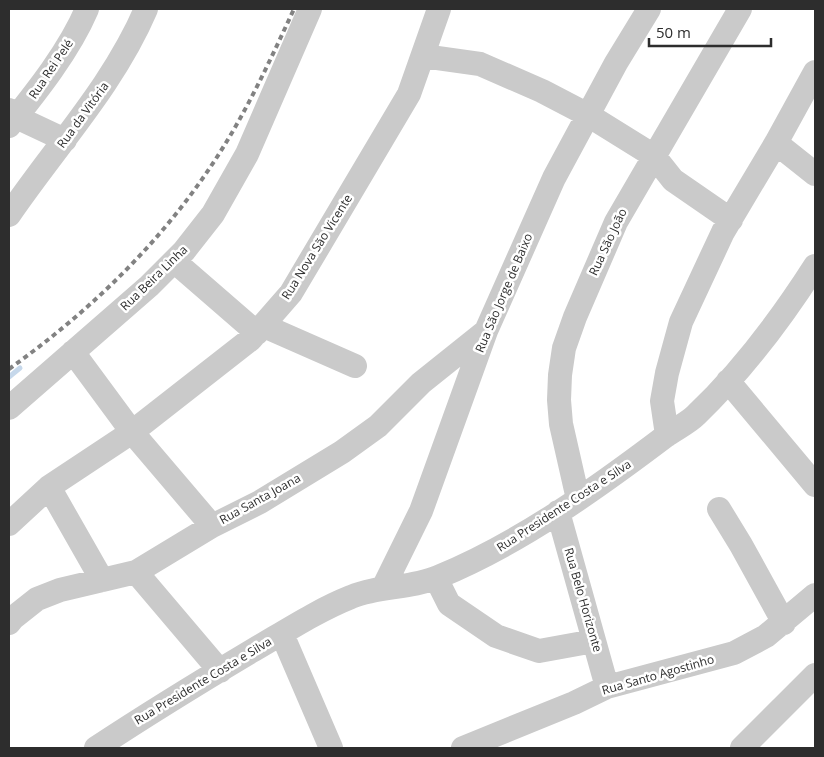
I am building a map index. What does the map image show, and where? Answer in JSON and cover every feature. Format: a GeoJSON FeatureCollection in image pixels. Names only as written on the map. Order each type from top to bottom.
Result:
{"type":"FeatureCollection","features":[{"type":"Feature","properties":{"kind":"street","name":"Rua Rei Pelé"},"geometry":{"type":"LineString","coordinates":[[11,118],[34,94],[80,27],[87,9]]}},
{"type":"Feature","properties":{"kind":"street","name":"Rua da Vitória"},"geometry":{"type":"LineString","coordinates":[[9,214],[97,97],[122,58],[146,9]]}},
{"type":"Feature","properties":{"kind":"street","name":"Rua Beira Linha"},"geometry":{"type":"LineString","coordinates":[[9,408],[149,286],[184,251],[213,214],[247,154],[310,9]]}},
{"type":"Feature","properties":{"kind":"street","name":"Rua Nova São Vicente"},"geometry":{"type":"LineString","coordinates":[[9,524],[49,487],[132,432],[261,330],[291,293],[409,94],[439,9]]}},
{"type":"Feature","properties":{"kind":"street","name":"Rua São Jorge de Baixo"},"geometry":{"type":"LineString","coordinates":[[383,588],[421,511],[486,330],[554,178],[616,63],[649,9]]}},
{"type":"Feature","properties":{"kind":"street","name":"Rua São João"},"geometry":{"type":"LineString","coordinates":[[578,499],[561,424],[559,383],[564,348],[575,317],[616,222],[740,9]]}},
{"type":"Feature","properties":{"kind":"street"},"geometry":{"type":"LineString","coordinates":[[423,56],[480,64],[542,91],[588,115],[654,156],[672,180],[731,220]]}},
{"type":"Feature","properties":{"kind":"street"},"geometry":{"type":"LineString","coordinates":[[667,435],[662,401],[666,373],[681,322],[723,232],[776,143],[815,72]]}},
{"type":"Feature","properties":{"kind":"street"},"geometry":{"type":"LineString","coordinates":[[11,118],[65,140]]}},
{"type":"Feature","properties":{"kind":"street"},"geometry":{"type":"LineString","coordinates":[[776,143],[815,174]]}},
{"type":"Feature","properties":{"kind":"street"},"geometry":{"type":"LineString","coordinates":[[174,261],[261,330],[355,366]]}},
{"type":"Feature","properties":{"kind":"street","name":"Rua Presidente Costa e Silva"},"geometry":{"type":"LineString","coordinates":[[96,748],[282,634],[353,596],[436,578],[492,551],[578,499],[695,416],[728,381],[767,334],[815,266]]}},
{"type":"Feature","properties":{"kind":"street","name":"Rua Santa Joana"},"geometry":{"type":"LineString","coordinates":[[9,623],[37,599],[60,590],[136,572],[212,526],[260,502],[342,452],[378,426],[421,383],[486,330]]}},
{"type":"Feature","properties":{"kind":"street"},"geometry":{"type":"LineString","coordinates":[[73,352],[132,432],[212,526]]}},
{"type":"Feature","properties":{"kind":"street"},"geometry":{"type":"LineString","coordinates":[[728,381],[815,485]]}},
{"type":"Feature","properties":{"kind":"street"},"geometry":{"type":"LineString","coordinates":[[49,487],[102,580]]}},
{"type":"Feature","properties":{"kind":"street"},"geometry":{"type":"LineString","coordinates":[[719,509],[784,623]]}},
{"type":"Feature","properties":{"kind":"street","name":"Rua Belo Horizonte"},"geometry":{"type":"LineString","coordinates":[[558,512],[608,687]]}},
{"type":"Feature","properties":{"kind":"street"},"geometry":{"type":"LineString","coordinates":[[136,572],[220,671]]}},
{"type":"Feature","properties":{"kind":"street"},"geometry":{"type":"LineString","coordinates":[[436,578],[449,604],[496,636],[539,651],[594,641]]}},
{"type":"Feature","properties":{"kind":"street","name":"Rua Santo Agostinho"},"geometry":{"type":"LineString","coordinates":[[463,748],[574,703],[608,687],[734,653],[766,636],[815,596]]}},
{"type":"Feature","properties":{"kind":"street"},"geometry":{"type":"LineString","coordinates":[[282,634],[330,748]]}},
{"type":"Feature","properties":{"kind":"street"},"geometry":{"type":"LineString","coordinates":[[742,748],[815,674]]}},
{"type":"Feature","properties":{"kind":"waterway"},"geometry":{"type":"LineString","coordinates":[[9,377],[20,368]]}},
{"type":"Feature","properties":{"kind":"railway"},"geometry":{"type":"LineString","coordinates":[[9,369],[102,294],[157,237],[182,206],[227,141],[262,76],[294,9]]}}]}
